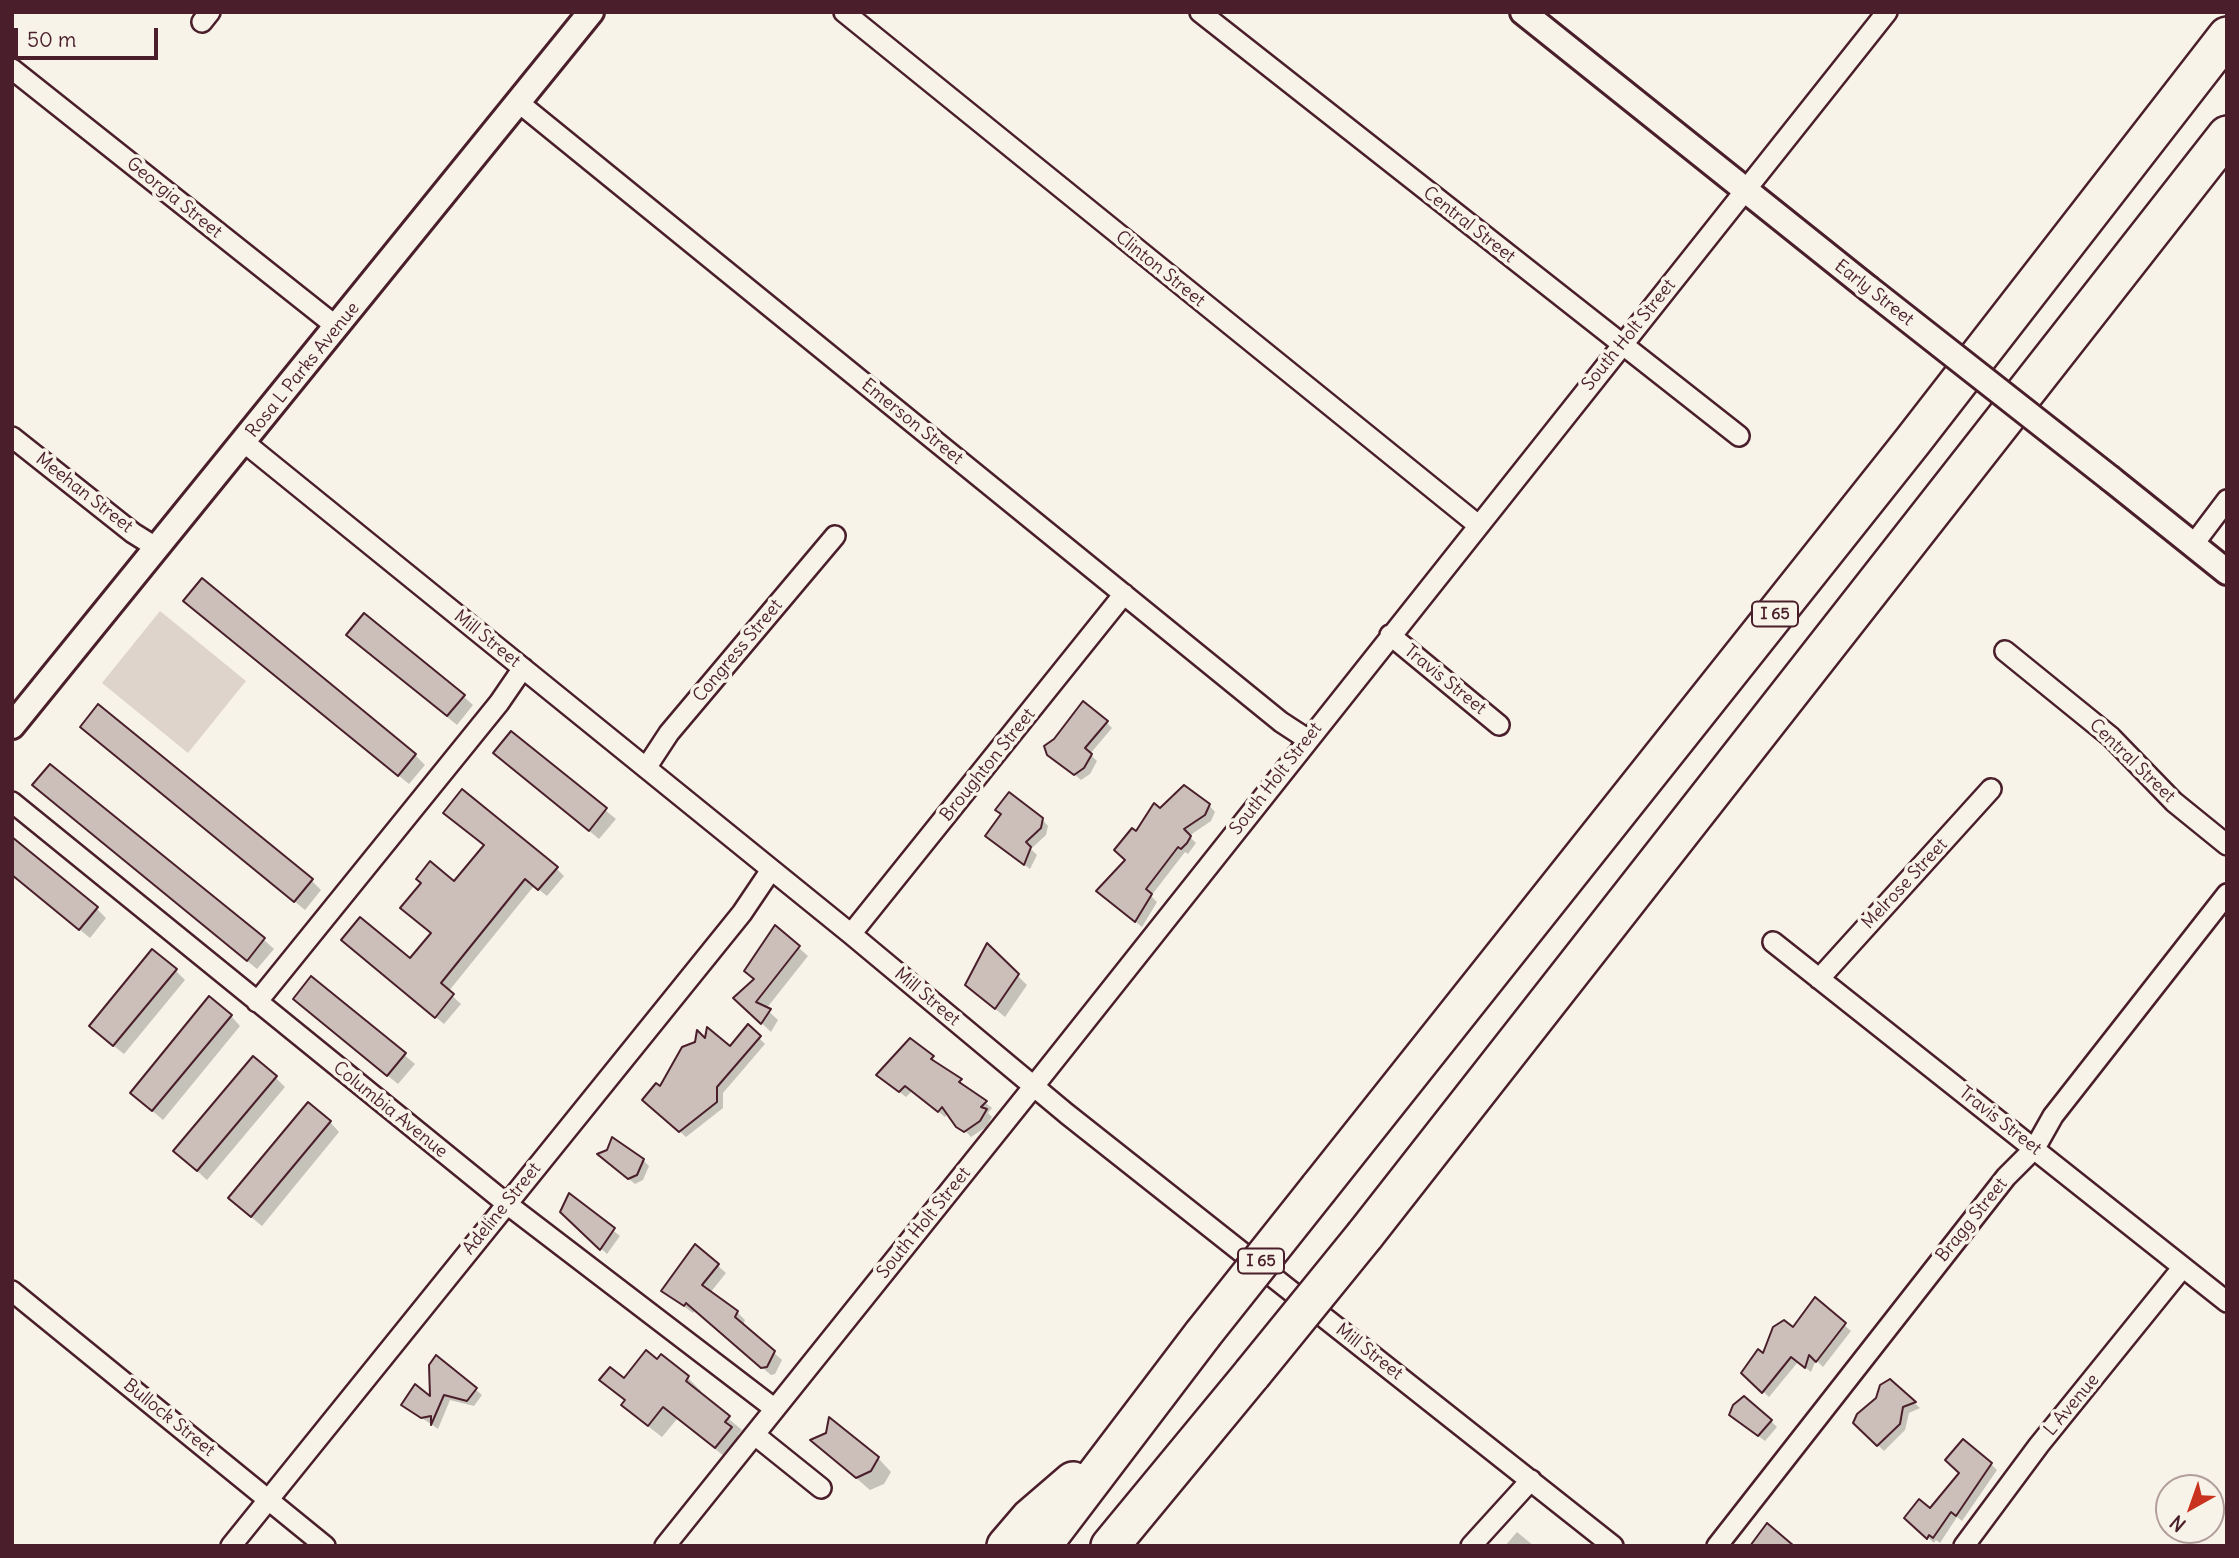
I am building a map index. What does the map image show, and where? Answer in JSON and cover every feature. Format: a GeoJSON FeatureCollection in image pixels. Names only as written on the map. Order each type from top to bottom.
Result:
{"type":"FeatureCollection","features":[{"type":"Feature","properties":{"kind":"highway","name":"I 65"},"geometry":{"type":"LineString","coordinates":[[1042,1546],[1133,1431],[1203,1334],[1912,442],[2227,36]]}},
{"type":"Feature","properties":{"kind":"highway"},"geometry":{"type":"LineString","coordinates":[[1110,1546],[1365,1235],[2227,135]]}},
{"type":"Feature","properties":{"kind":"highway"},"geometry":{"type":"LineString","coordinates":[[1006,1546],[1030,1518],[1133,1431]]}},
{"type":"Feature","properties":{"kind":"highway"},"geometry":{"type":"LineString","coordinates":[[1133,1546],[1184,1456]]}},
{"type":"Feature","properties":{"kind":"street","name":"Rosa L Parks Avenue"},"geometry":{"type":"LineString","coordinates":[[12,726],[245,443],[591,12]]}},
{"type":"Feature","properties":{"kind":"street","name":"Clinton Street"},"geometry":{"type":"LineString","coordinates":[[844,12],[1478,525]]}},
{"type":"Feature","properties":{"kind":"street","name":"Central Street"},"geometry":{"type":"LineString","coordinates":[[1200,12],[1739,436]]}},
{"type":"Feature","properties":{"kind":"street","name":"Early Street"},"geometry":{"type":"LineString","coordinates":[[1523,12],[2227,572]]}},
{"type":"Feature","properties":{"kind":"street","name":"South Holt Street"},"geometry":{"type":"LineString","coordinates":[[665,1546],[1887,12]]}},
{"type":"Feature","properties":{"kind":"street","name":"Georgia Street"},"geometry":{"type":"LineString","coordinates":[[12,69],[337,327]]}},
{"type":"Feature","properties":{"kind":"street","name":"Emerson Street"},"geometry":{"type":"LineString","coordinates":[[518,102],[1281,722],[1307,739]]}},
{"type":"Feature","properties":{"kind":"street","name":"Meehan Street"},"geometry":{"type":"LineString","coordinates":[[12,437],[133,533],[157,548]]}},
{"type":"Feature","properties":{"kind":"street","name":"Mill Street"},"geometry":{"type":"LineString","coordinates":[[245,443],[1034,1086],[1613,1546]]}},
{"type":"Feature","properties":{"kind":"street"},"geometry":{"type":"LineString","coordinates":[[2193,545],[2227,500]]}},
{"type":"Feature","properties":{"kind":"street","name":"Congress Street"},"geometry":{"type":"LineString","coordinates":[[646,768],[669,733],[835,536]]}},
{"type":"Feature","properties":{"kind":"street","name":"Broughton Street"},"geometry":{"type":"LineString","coordinates":[[850,934],[1124,594]]}},
{"type":"Feature","properties":{"kind":"street","name":"Travis Street"},"geometry":{"type":"LineString","coordinates":[[1390,635],[1499,726]]}},
{"type":"Feature","properties":{"kind":"street","name":"Central Street"},"geometry":{"type":"LineString","coordinates":[[2005,651],[2111,737],[2174,802],[2227,845]]}},
{"type":"Feature","properties":{"kind":"street"},"geometry":{"type":"LineString","coordinates":[[257,1002],[499,703],[523,668]]}},
{"type":"Feature","properties":{"kind":"street","name":"Melrose Street"},"geometry":{"type":"LineString","coordinates":[[1819,979],[1991,789]]}},
{"type":"Feature","properties":{"kind":"street","name":"Columbia Avenue"},"geometry":{"type":"LineString","coordinates":[[12,802],[507,1204],[775,1409]]}},
{"type":"Feature","properties":{"kind":"street","name":"Adeline Street"},"geometry":{"type":"LineString","coordinates":[[231,1546],[742,913],[771,870]]}},
{"type":"Feature","properties":{"kind":"street","name":"Bragg Street"},"geometry":{"type":"LineString","coordinates":[[1717,1546],[2006,1177],[2035,1148],[2053,1116],[2227,894]]}},
{"type":"Feature","properties":{"kind":"street","name":"Travis Street"},"geometry":{"type":"LineString","coordinates":[[1773,942],[2227,1302]]}},
{"type":"Feature","properties":{"kind":"street","name":"L Avenue"},"geometry":{"type":"LineString","coordinates":[[1964,1546],[2030,1456],[2183,1267]]}},
{"type":"Feature","properties":{"kind":"street","name":"Bullock Street"},"geometry":{"type":"LineString","coordinates":[[12,1291],[325,1546]]}},
{"type":"Feature","properties":{"kind":"street"},"geometry":{"type":"LineString","coordinates":[[755,1435],[821,1488]]}},
{"type":"Feature","properties":{"kind":"street"},"geometry":{"type":"LineString","coordinates":[[1471,1546],[1531,1480]]}},
{"type":"Feature","properties":{"kind":"shaded area"},"geometry":{"type":"Polygon","coordinates":[[[160,611],[246,681],[188,753],[102,683],[160,611]]]}},
{"type":"Feature","properties":{"kind":"building"},"geometry":{"type":"Polygon","coordinates":[[[202,578],[416,754],[398,776],[183,601],[202,578]]]}},
{"type":"Feature","properties":{"kind":"building"},"geometry":{"type":"Polygon","coordinates":[[[364,613],[465,695],[447,716],[346,635],[364,613]]]}},
{"type":"Feature","properties":{"kind":"building"},"geometry":{"type":"Polygon","coordinates":[[[1083,701],[1108,721],[1085,748],[1092,754],[1084,768],[1074,775],[1047,755],[1044,746],[1054,739],[1083,701]]]}},
{"type":"Feature","properties":{"kind":"building"},"geometry":{"type":"Polygon","coordinates":[[[98,704],[313,879],[294,902],[80,727],[98,704]]]}},
{"type":"Feature","properties":{"kind":"building"},"geometry":{"type":"Polygon","coordinates":[[[511,731],[607,808],[589,831],[493,753],[511,731]]]}},
{"type":"Feature","properties":{"kind":"building"},"geometry":{"type":"Polygon","coordinates":[[[50,764],[265,938],[247,961],[32,785],[50,764]]]}},
{"type":"Feature","properties":{"kind":"building"},"geometry":{"type":"Polygon","coordinates":[[[1184,785],[1210,804],[1205,815],[1184,829],[1191,836],[1181,849],[1178,847],[1146,889],[1152,894],[1135,922],[1096,891],[1125,860],[1114,850],[1132,828],[1136,831],[1154,803],[1160,808],[1184,785]]]}},
{"type":"Feature","properties":{"kind":"building"},"geometry":{"type":"Polygon","coordinates":[[[462,789],[558,867],[538,890],[525,879],[441,983],[454,994],[435,1018],[341,940],[360,917],[410,958],[431,933],[400,908],[421,883],[416,879],[430,861],[454,881],[484,845],[443,813],[462,789]]]}},
{"type":"Feature","properties":{"kind":"building"},"geometry":{"type":"Polygon","coordinates":[[[1009,792],[1043,818],[1041,828],[1026,842],[1031,847],[1024,865],[985,836],[1001,814],[995,810],[1009,792]]]}},
{"type":"Feature","properties":{"kind":"building"},"geometry":{"type":"Polygon","coordinates":[[[12,837],[98,907],[79,930],[12,875],[12,837]]]}},
{"type":"Feature","properties":{"kind":"building"},"geometry":{"type":"Polygon","coordinates":[[[775,925],[800,946],[756,1002],[771,1009],[761,1024],[733,998],[754,979],[744,971],[775,925]]]}},
{"type":"Feature","properties":{"kind":"building"},"geometry":{"type":"Polygon","coordinates":[[[987,943],[1019,974],[995,1009],[965,985],[987,943]]]}},
{"type":"Feature","properties":{"kind":"building"},"geometry":{"type":"Polygon","coordinates":[[[152,949],[177,969],[113,1046],[89,1026],[152,949]]]}},
{"type":"Feature","properties":{"kind":"building"},"geometry":{"type":"Polygon","coordinates":[[[311,976],[406,1053],[387,1076],[293,999],[311,976]]]}},
{"type":"Feature","properties":{"kind":"building"},"geometry":{"type":"Polygon","coordinates":[[[209,996],[232,1015],[152,1111],[130,1093],[209,996]]]}},
{"type":"Feature","properties":{"kind":"building"},"geometry":{"type":"Polygon","coordinates":[[[748,1024],[761,1036],[717,1087],[717,1102],[679,1132],[642,1100],[656,1083],[660,1086],[682,1047],[695,1042],[697,1030],[705,1038],[707,1027],[730,1046],[748,1024]]]}},
{"type":"Feature","properties":{"kind":"building"},"geometry":{"type":"Polygon","coordinates":[[[910,1038],[934,1056],[931,1059],[962,1079],[959,1082],[987,1101],[981,1107],[987,1109],[980,1121],[964,1132],[956,1127],[942,1107],[938,1112],[905,1086],[899,1092],[876,1075],[910,1038]]]}},
{"type":"Feature","properties":{"kind":"building"},"geometry":{"type":"Polygon","coordinates":[[[253,1056],[277,1076],[197,1171],[173,1151],[253,1056]]]}},
{"type":"Feature","properties":{"kind":"building"},"geometry":{"type":"Polygon","coordinates":[[[308,1102],[331,1121],[251,1217],[228,1198],[308,1102]]]}},
{"type":"Feature","properties":{"kind":"building"},"geometry":{"type":"Polygon","coordinates":[[[612,1137],[644,1159],[637,1175],[628,1179],[597,1154],[607,1150],[612,1137]]]}},
{"type":"Feature","properties":{"kind":"building"},"geometry":{"type":"Polygon","coordinates":[[[569,1193],[615,1228],[600,1250],[560,1212],[569,1193]]]}},
{"type":"Feature","properties":{"kind":"building"},"geometry":{"type":"Polygon","coordinates":[[[695,1244],[719,1264],[702,1285],[738,1311],[735,1317],[775,1351],[767,1367],[761,1368],[686,1303],[684,1306],[661,1291],[695,1244]]]}},
{"type":"Feature","properties":{"kind":"building"},"geometry":{"type":"Polygon","coordinates":[[[1815,1297],[1846,1323],[1816,1362],[1809,1355],[1805,1368],[1791,1357],[1762,1393],[1741,1373],[1758,1349],[1763,1353],[1773,1327],[1784,1320],[1793,1327],[1815,1297]]]}},
{"type":"Feature","properties":{"kind":"building"},"geometry":{"type":"Polygon","coordinates":[[[646,1350],[657,1359],[661,1354],[689,1376],[686,1381],[730,1416],[725,1422],[732,1427],[715,1448],[663,1407],[648,1426],[621,1405],[625,1400],[599,1380],[610,1367],[624,1378],[646,1350]]]}},
{"type":"Feature","properties":{"kind":"building"},"geometry":{"type":"Polygon","coordinates":[[[436,1355],[477,1388],[467,1401],[444,1395],[431,1425],[431,1416],[421,1418],[401,1405],[415,1384],[430,1396],[429,1365],[436,1355]]]}},
{"type":"Feature","properties":{"kind":"building"},"geometry":{"type":"Polygon","coordinates":[[[1890,1379],[1916,1402],[1903,1407],[1900,1424],[1877,1446],[1853,1423],[1857,1414],[1876,1398],[1880,1385],[1890,1379]]]}},
{"type":"Feature","properties":{"kind":"building"},"geometry":{"type":"Polygon","coordinates":[[[1744,1396],[1772,1420],[1758,1436],[1729,1415],[1733,1405],[1744,1396]]]}},
{"type":"Feature","properties":{"kind":"building"},"geometry":{"type":"Polygon","coordinates":[[[829,1417],[879,1457],[871,1471],[856,1478],[810,1440],[826,1433],[829,1417]]]}},
{"type":"Feature","properties":{"kind":"building"},"geometry":{"type":"Polygon","coordinates":[[[1963,1439],[1992,1463],[1956,1516],[1951,1512],[1933,1538],[1929,1535],[1927,1539],[1904,1518],[1919,1499],[1930,1508],[1959,1473],[1945,1460],[1963,1439]]]}},
{"type":"Feature","properties":{"kind":"building"},"geometry":{"type":"Polygon","coordinates":[[[1767,1523],[1794,1546],[1750,1546],[1767,1523]]]}}]}
